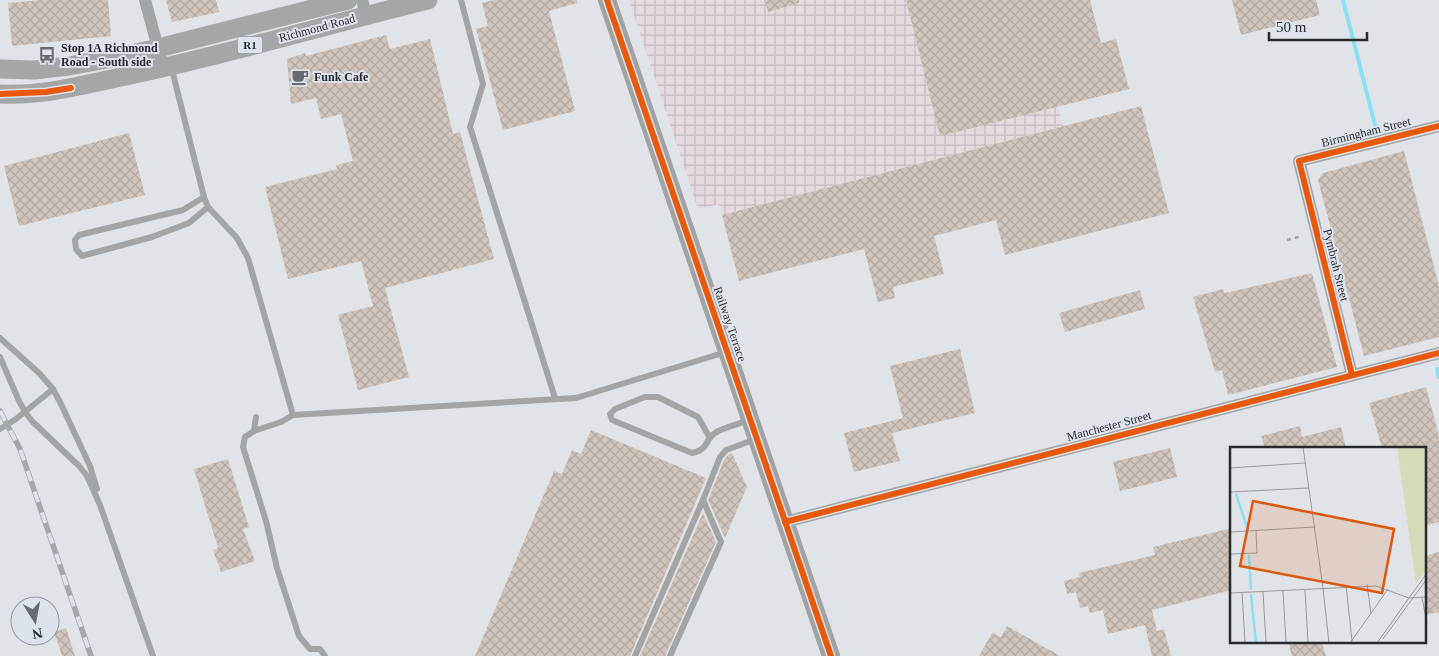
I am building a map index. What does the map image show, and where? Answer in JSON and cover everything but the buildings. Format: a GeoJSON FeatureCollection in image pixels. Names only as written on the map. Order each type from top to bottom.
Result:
{"type":"FeatureCollection","features":[{"type":"Feature","properties":{"kind":"main road","name":"Richmond Road"},"geometry":{"type":"LineString","coordinates":[[0,69],[34,70],[69,66],[158,48],[348,0]]}},
{"type":"Feature","properties":{"kind":"main road","name":"Richmond Road"},"geometry":{"type":"LineString","coordinates":[[0,94],[13,95],[54,91],[168,67],[364,8],[428,0]]}},
{"type":"Feature","properties":{"kind":"main road","name":"Railway Terrace"},"geometry":{"type":"LineString","coordinates":[[607,0],[831,656]]}},
{"type":"Feature","properties":{"kind":"street"},"geometry":{"type":"LineString","coordinates":[[145,0],[158,48],[168,67]]}},
{"type":"Feature","properties":{"kind":"street","name":"Birmingham Street"},"geometry":{"type":"LineString","coordinates":[[1299,161],[1439,126]]}},
{"type":"Feature","properties":{"kind":"street","name":"Pymbrah Street"},"geometry":{"type":"LineString","coordinates":[[1299,161],[1352,375]]}},
{"type":"Feature","properties":{"kind":"street","name":"Manchester Street"},"geometry":{"type":"LineString","coordinates":[[785,522],[1439,353]]}},
{"type":"Feature","properties":{"kind":"lane"},"geometry":{"type":"LineString","coordinates":[[461,0],[483,84],[470,127],[556,398]]}},
{"type":"Feature","properties":{"kind":"lane"},"geometry":{"type":"LineString","coordinates":[[168,67],[208,207],[238,238],[248,258],[293,415]]}},
{"type":"Feature","properties":{"kind":"lane"},"geometry":{"type":"LineString","coordinates":[[204,197],[184,210],[79,235],[74,240],[76,249],[82,256],[152,237],[189,223],[208,207]]}},
{"type":"Feature","properties":{"kind":"lane"},"geometry":{"type":"LineString","coordinates":[[0,338],[39,373],[53,389],[90,466],[100,505],[153,656]]}},
{"type":"Feature","properties":{"kind":"lane"},"geometry":{"type":"LineString","coordinates":[[325,656],[320,649],[310,649],[299,636],[277,568],[266,521],[243,447],[245,437],[254,431],[281,422],[293,415],[576,398],[728,352]]}},
{"type":"Feature","properties":{"kind":"lane"},"geometry":{"type":"LineString","coordinates":[[0,357],[25,412],[33,422],[84,470],[100,505]]}},
{"type":"Feature","properties":{"kind":"lane"},"geometry":{"type":"LineString","coordinates":[[0,429],[16,419],[53,389]]}},
{"type":"Feature","properties":{"kind":"lane"},"geometry":{"type":"LineString","coordinates":[[710,438],[698,417],[658,398],[645,397],[614,409],[610,414],[612,420],[692,453],[704,448],[716,432],[750,420]]}},
{"type":"Feature","properties":{"kind":"lane"},"geometry":{"type":"LineString","coordinates":[[254,431],[256,417]]}},
{"type":"Feature","properties":{"kind":"lane"},"geometry":{"type":"LineString","coordinates":[[635,656],[720,457],[726,450],[757,439]]}},
{"type":"Feature","properties":{"kind":"lane"},"geometry":{"type":"LineString","coordinates":[[670,656],[721,542],[703,500]]}},
{"type":"Feature","properties":{"kind":"path"},"geometry":{"type":"LineString","coordinates":[[1287,240],[1302,236]]}},
{"type":"Feature","properties":{"kind":"shaded area"},"geometry":{"type":"Polygon","coordinates":[[[629,0],[1030,0],[1063,126],[722,215],[719,204],[698,209],[629,0]]]}},
{"type":"Feature","properties":{"kind":"waterway"},"geometry":{"type":"LineString","coordinates":[[1343,0],[1376,129]]}},
{"type":"Feature","properties":{"kind":"waterway"},"geometry":{"type":"LineString","coordinates":[[1437,369],[1439,377]]}},
{"type":"Feature","properties":{"kind":"railway"},"geometry":{"type":"LineString","coordinates":[[0,411],[20,449],[91,656]]}},
{"type":"Feature","properties":{"kind":"cycle path"},"geometry":{"type":"LineString","coordinates":[[607,0],[831,656]]}},
{"type":"Feature","properties":{"kind":"cycle path"},"geometry":{"type":"LineString","coordinates":[[0,94],[46,92],[71,88]]}},
{"type":"Feature","properties":{"kind":"cycle path"},"geometry":{"type":"LineString","coordinates":[[1352,375],[1299,161],[1439,126]]}},
{"type":"Feature","properties":{"kind":"cycle path"},"geometry":{"type":"LineString","coordinates":[[785,522],[1439,353]]}},
{"type":"Feature","properties":{"kind":"place","name":"Stop 1A Richmond Road - South side"},"geometry":{"type":"Point","coordinates":[47,55]}},
{"type":"Feature","properties":{"kind":"place","name":"Funk Cafe"},"geometry":{"type":"Point","coordinates":[300,77]}}]}
